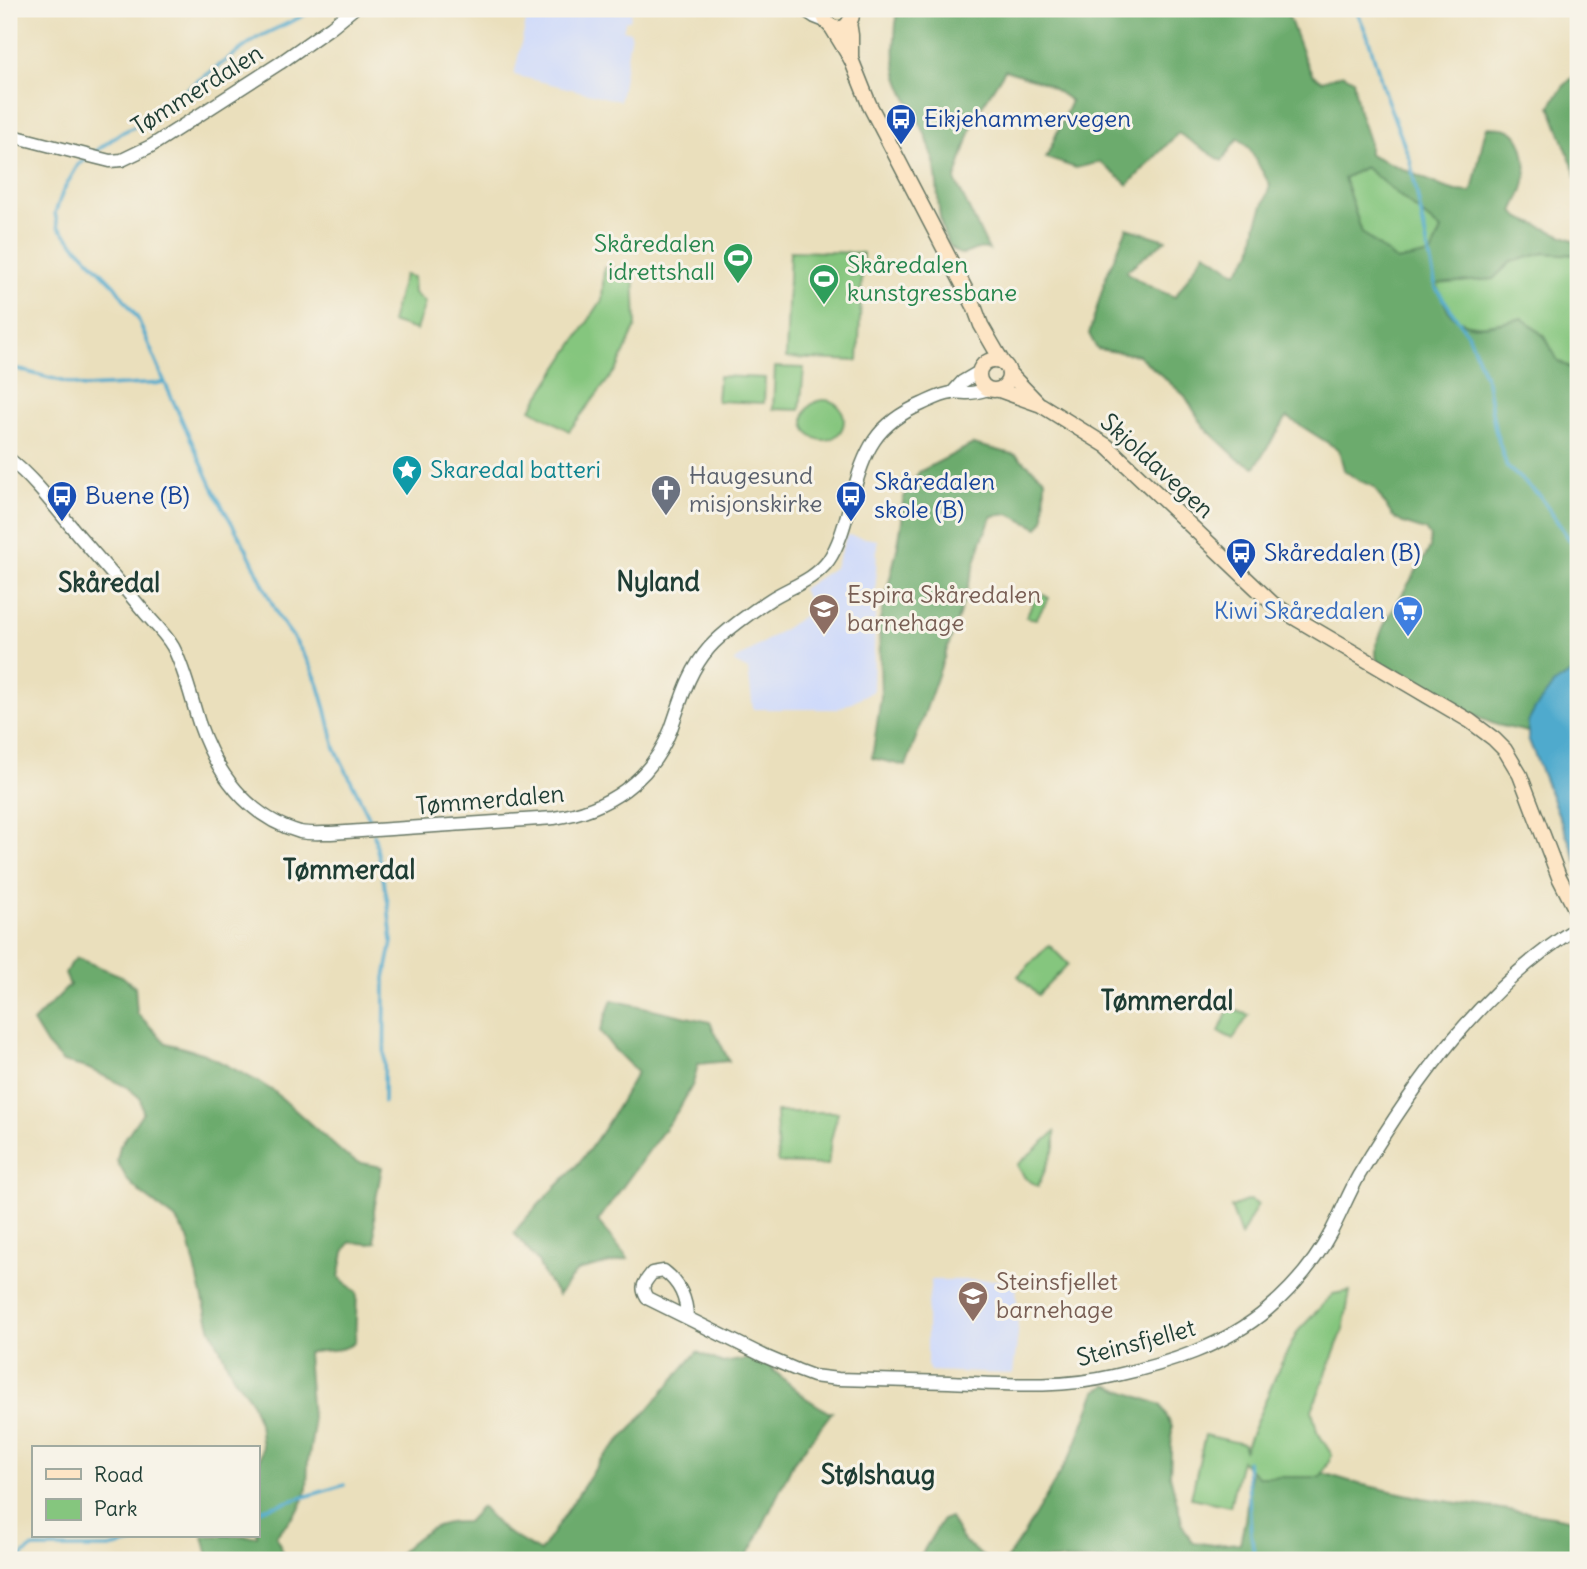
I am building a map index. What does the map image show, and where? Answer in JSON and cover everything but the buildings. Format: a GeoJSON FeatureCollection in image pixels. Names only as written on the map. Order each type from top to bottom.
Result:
{"type":"FeatureCollection","features":[{"type":"Feature","properties":{"kind":"main road"},"geometry":{"type":"LineString","coordinates":[[827,19],[841,28],[850,16]]}},
{"type":"Feature","properties":{"kind":"main road","name":"Skjoldavegen"},"geometry":{"type":"LineString","coordinates":[[850,16],[851,59]]}},
{"type":"Feature","properties":{"kind":"main road","name":"Skjoldavegen"},"geometry":{"type":"LineString","coordinates":[[827,19],[851,59],[869,104],[974,306],[981,325],[1006,368],[1041,405]]}},
{"type":"Feature","properties":{"kind":"main road","name":"Skjoldavegen"},"geometry":{"type":"LineString","coordinates":[[981,325],[981,368]]}},
{"type":"Feature","properties":{"kind":"main road"},"geometry":{"type":"LineString","coordinates":[[992,360],[1006,368],[1007,383],[994,389],[981,383],[981,368],[992,360]]}},
{"type":"Feature","properties":{"kind":"main road","name":"Skjoldavegen"},"geometry":{"type":"LineString","coordinates":[[994,389],[1041,405],[1107,446],[1272,603],[1307,627],[1470,721],[1494,739],[1505,750],[1520,775],[1559,877],[1578,914]]}},
{"type":"Feature","properties":{"kind":"street","name":"Tømmerdalen"},"geometry":{"type":"LineString","coordinates":[[9,135],[94,158],[122,160],[151,146],[280,63],[353,9]]}},
{"type":"Feature","properties":{"kind":"street"},"geometry":{"type":"LineString","coordinates":[[803,9],[815,17],[827,19]]}},
{"type":"Feature","properties":{"kind":"street","name":"Tømmerdalen"},"geometry":{"type":"LineString","coordinates":[[952,393],[981,368]]}},
{"type":"Feature","properties":{"kind":"street","name":"Tømmerdalen"},"geometry":{"type":"LineString","coordinates":[[9,459],[110,570],[173,647],[215,762],[235,790],[255,808],[281,824],[309,833],[331,834],[555,818],[590,810],[618,797],[656,757],[669,733],[691,674],[709,648],[760,606],[807,580],[827,561],[840,537],[862,462],[878,435],[908,410],[952,393],[970,394],[994,389]]}},
{"type":"Feature","properties":{"kind":"street","name":"Steinsfjellet"},"geometry":{"type":"LineString","coordinates":[[687,1318],[797,1370],[813,1376],[838,1379],[1053,1384],[1111,1377],[1184,1356],[1213,1344],[1264,1313],[1304,1274],[1322,1248],[1357,1179],[1406,1099],[1435,1061],[1475,1014],[1506,984],[1546,948],[1578,927]]}},
{"type":"Feature","properties":{"kind":"shaded area"},"geometry":{"type":"Polygon","coordinates":[[[529,9],[632,9],[630,20],[626,20],[623,30],[631,32],[620,101],[514,75],[529,9]]]}},
{"type":"Feature","properties":{"kind":"shaded area","name":"Espira Skåredalen barnehage"},"geometry":{"type":"Polygon","coordinates":[[[847,535],[877,540],[873,691],[838,709],[753,709],[748,670],[733,662],[813,610],[802,589],[835,567],[847,535]]]}},
{"type":"Feature","properties":{"kind":"shaded area","name":"Steinsfjellet barnehage"},"geometry":{"type":"Polygon","coordinates":[[[931,1280],[1016,1280],[1018,1334],[1013,1374],[930,1371],[927,1365],[927,1312],[931,1280]]]}},
{"type":"Feature","properties":{"kind":"green space"},"geometry":{"type":"Polygon","coordinates":[[[897,9],[1286,9],[1312,74],[1322,81],[1343,74],[1353,80],[1359,112],[1369,141],[1369,154],[1443,187],[1471,192],[1487,127],[1504,128],[1519,139],[1524,153],[1526,175],[1513,212],[1520,218],[1578,242],[1578,255],[1544,253],[1511,262],[1493,279],[1436,284],[1446,307],[1463,323],[1482,326],[1522,318],[1545,337],[1558,361],[1578,372],[1578,662],[1528,722],[1528,732],[1497,725],[1430,698],[1378,668],[1376,645],[1385,623],[1430,548],[1430,537],[1425,530],[1393,517],[1374,487],[1344,470],[1339,450],[1287,417],[1255,467],[1239,460],[1204,427],[1185,396],[1138,355],[1097,349],[1089,334],[1107,274],[1127,228],[1166,240],[1126,271],[1162,292],[1175,297],[1205,252],[1236,273],[1252,252],[1257,223],[1270,185],[1249,148],[1238,138],[1222,161],[1178,133],[1128,185],[1100,162],[1076,168],[1046,158],[1071,101],[1045,83],[1005,70],[975,117],[955,180],[989,250],[958,253],[950,246],[942,228],[936,172],[929,144],[897,73],[897,9]],[[1365,167],[1344,178],[1362,233],[1397,261],[1431,254],[1441,230],[1365,167]]]}},
{"type":"Feature","properties":{"kind":"green space"},"geometry":{"type":"Polygon","coordinates":[[[1578,72],[1578,186],[1550,106],[1578,72]]]}},
{"type":"Feature","properties":{"kind":"green space"},"geometry":{"type":"Polygon","coordinates":[[[1365,167],[1441,230],[1431,254],[1397,261],[1362,233],[1344,178],[1365,167]]]}},
{"type":"Feature","properties":{"kind":"green space","name":"Skåredalen kunstgressbane"},"geometry":{"type":"Polygon","coordinates":[[[790,251],[863,253],[858,361],[786,358],[790,251]]]}},
{"type":"Feature","properties":{"kind":"green space"},"geometry":{"type":"Polygon","coordinates":[[[1544,253],[1578,255],[1578,372],[1558,361],[1545,337],[1522,318],[1484,325],[1458,319],[1448,310],[1435,283],[1493,279],[1511,262],[1544,253]]]}},
{"type":"Feature","properties":{"kind":"green space"},"geometry":{"type":"Polygon","coordinates":[[[604,268],[634,269],[636,326],[618,367],[569,431],[531,409],[602,300],[604,268]]]}},
{"type":"Feature","properties":{"kind":"green space"},"geometry":{"type":"Polygon","coordinates":[[[404,275],[413,277],[414,293],[425,303],[416,330],[391,322],[404,275]]]}},
{"type":"Feature","properties":{"kind":"green space"},"geometry":{"type":"Polygon","coordinates":[[[775,367],[804,368],[800,410],[773,409],[775,367]]]}},
{"type":"Feature","properties":{"kind":"green space"},"geometry":{"type":"Polygon","coordinates":[[[719,376],[765,378],[764,403],[717,401],[719,376]]]}},
{"type":"Feature","properties":{"kind":"green space"},"geometry":{"type":"Polygon","coordinates":[[[824,400],[838,406],[844,420],[838,434],[824,440],[810,434],[804,420],[810,406],[824,400]]]}},
{"type":"Feature","properties":{"kind":"green space"},"geometry":{"type":"Polygon","coordinates":[[[973,444],[1016,455],[1045,479],[1044,520],[1038,528],[1009,514],[992,516],[906,766],[872,758],[881,697],[879,624],[898,545],[903,499],[919,472],[973,444]]]}},
{"type":"Feature","properties":{"kind":"green space"},"geometry":{"type":"Polygon","coordinates":[[[1038,592],[1049,598],[1036,619],[1026,617],[1038,592]]]}},
{"type":"Feature","properties":{"kind":"green space"},"geometry":{"type":"Polygon","coordinates":[[[1049,945],[1068,964],[1038,995],[1018,976],[1049,945]]]}},
{"type":"Feature","properties":{"kind":"green space"},"geometry":{"type":"Polygon","coordinates":[[[77,958],[122,976],[135,987],[137,1013],[166,1043],[205,1054],[259,1082],[276,1093],[345,1155],[357,1162],[382,1167],[374,1210],[376,1242],[350,1242],[344,1252],[339,1277],[357,1293],[355,1342],[339,1349],[307,1353],[313,1432],[307,1489],[300,1508],[276,1536],[286,1560],[209,1560],[204,1538],[259,1538],[259,1463],[262,1448],[259,1423],[250,1399],[233,1376],[210,1327],[188,1238],[175,1219],[128,1181],[117,1161],[120,1146],[143,1112],[140,1098],[127,1087],[87,1068],[63,1062],[47,1045],[33,1022],[70,985],[65,974],[77,958]]]}},
{"type":"Feature","properties":{"kind":"green space"},"geometry":{"type":"Polygon","coordinates":[[[612,1000],[710,1022],[729,1061],[698,1064],[693,1084],[679,1109],[598,1221],[628,1259],[577,1271],[558,1295],[538,1262],[514,1233],[589,1150],[637,1072],[600,1031],[612,1000]]]}},
{"type":"Feature","properties":{"kind":"green space"},"geometry":{"type":"Polygon","coordinates":[[[1229,1008],[1249,1015],[1233,1039],[1219,1032],[1229,1008]]]}},
{"type":"Feature","properties":{"kind":"green space"},"geometry":{"type":"Polygon","coordinates":[[[776,1112],[838,1112],[828,1165],[778,1163],[776,1112]]]}},
{"type":"Feature","properties":{"kind":"green space"},"geometry":{"type":"Polygon","coordinates":[[[1055,1132],[1055,1147],[1038,1186],[1025,1178],[1017,1165],[1055,1132]]]}},
{"type":"Feature","properties":{"kind":"green space"},"geometry":{"type":"Polygon","coordinates":[[[1249,1200],[1258,1204],[1241,1236],[1231,1207],[1249,1200]]]}},
{"type":"Feature","properties":{"kind":"green space"},"geometry":{"type":"Polygon","coordinates":[[[1350,1291],[1343,1330],[1312,1410],[1317,1431],[1332,1455],[1321,1477],[1258,1478],[1241,1460],[1230,1506],[1191,1498],[1205,1435],[1244,1444],[1244,1451],[1279,1368],[1298,1331],[1333,1294],[1350,1291]]]}},
{"type":"Feature","properties":{"kind":"green space"},"geometry":{"type":"Polygon","coordinates":[[[763,1350],[773,1370],[806,1398],[832,1412],[793,1463],[744,1560],[393,1560],[423,1533],[452,1522],[467,1522],[481,1507],[503,1530],[540,1552],[601,1460],[697,1352],[723,1363],[752,1358],[763,1350]]]}},
{"type":"Feature","properties":{"kind":"green space"},"geometry":{"type":"Polygon","coordinates":[[[1107,1385],[1161,1405],[1172,1427],[1170,1475],[1183,1526],[1192,1542],[1214,1545],[1240,1543],[1251,1470],[1258,1477],[1321,1477],[1323,1473],[1423,1498],[1578,1521],[1578,1560],[1006,1560],[1073,1451],[1096,1391],[1107,1385]]]}},
{"type":"Feature","properties":{"kind":"green space"},"geometry":{"type":"Polygon","coordinates":[[[950,1517],[965,1542],[989,1560],[918,1560],[942,1520],[950,1517]]]}},
{"type":"Feature","properties":{"kind":"water"},"geometry":{"type":"Polygon","coordinates":[[[1578,662],[1578,864],[1528,738],[1528,722],[1553,685],[1571,673],[1578,662]]]}},
{"type":"Feature","properties":{"kind":"waterway"},"geometry":{"type":"LineString","coordinates":[[94,153],[119,134],[136,126],[254,40],[314,9]]}},
{"type":"Feature","properties":{"kind":"waterway"},"geometry":{"type":"LineString","coordinates":[[1356,9],[1410,160],[1436,288],[1469,336],[1487,382],[1495,429],[1507,467],[1540,496],[1569,539],[1578,547]]}},
{"type":"Feature","properties":{"kind":"waterway"},"geometry":{"type":"LineString","coordinates":[[88,158],[78,165],[63,191],[55,213],[58,227],[115,286],[138,319],[217,497],[246,548],[279,618],[311,667],[319,686],[335,748],[371,826]]}},
{"type":"Feature","properties":{"kind":"waterway"},"geometry":{"type":"LineString","coordinates":[[9,367],[84,387],[165,383]]}},
{"type":"Feature","properties":{"kind":"waterway"},"geometry":{"type":"LineString","coordinates":[[374,834],[388,903],[392,942],[385,978],[384,1102]]}},
{"type":"Feature","properties":{"kind":"waterway"},"geometry":{"type":"LineString","coordinates":[[1247,1461],[1255,1560]]}},
{"type":"Feature","properties":{"kind":"waterway"},"geometry":{"type":"LineString","coordinates":[[259,1510],[344,1485]]}},
{"type":"Feature","properties":{"kind":"waterway"},"geometry":{"type":"LineString","coordinates":[[17,1560],[32,1548],[109,1548],[154,1538]]}},
{"type":"Feature","properties":{"kind":"place","name":"Eikjehammervegen"},"geometry":{"type":"Point","coordinates":[901,146]}},
{"type":"Feature","properties":{"kind":"place","name":"Skåredalen idrettshall"},"geometry":{"type":"Point","coordinates":[738,285]}},
{"type":"Feature","properties":{"kind":"place","name":"Skåredalen kunstgressbane"},"geometry":{"type":"Point","coordinates":[824,306]}},
{"type":"Feature","properties":{"kind":"place","name":"Skaredal batteri"},"geometry":{"type":"Point","coordinates":[407,497]}},
{"type":"Feature","properties":{"kind":"place","name":"Haugesund misjonskirke"},"geometry":{"type":"Point","coordinates":[666,517]}},
{"type":"Feature","properties":{"kind":"place","name":"Buene (B)"},"geometry":{"type":"Point","coordinates":[62,523]}},
{"type":"Feature","properties":{"kind":"place","name":"Skåredalen skole (B)"},"geometry":{"type":"Point","coordinates":[851,523]}},
{"type":"Feature","properties":{"kind":"place","name":"Skåredalen (B)"},"geometry":{"type":"Point","coordinates":[1241,580]}},
{"type":"Feature","properties":{"kind":"place","name":"Espira Skåredalen barnehage"},"geometry":{"type":"Point","coordinates":[824,636]}},
{"type":"Feature","properties":{"kind":"place","name":"Kiwi Skåredalen"},"geometry":{"type":"Point","coordinates":[1408,638]}},
{"type":"Feature","properties":{"kind":"place","name":"Steinsfjellet barnehage"},"geometry":{"type":"Point","coordinates":[973,1323]}},
{"type":"Feature","properties":{"kind":"district","name":"Nyland"},"geometry":{"type":"Point","coordinates":[658,582]}},
{"type":"Feature","properties":{"kind":"district","name":"Skåredal"},"geometry":{"type":"Point","coordinates":[109,583]}},
{"type":"Feature","properties":{"kind":"district","name":"Tømmerdal"},"geometry":{"type":"Point","coordinates":[349,870]}},
{"type":"Feature","properties":{"kind":"district","name":"Tømmerdal"},"geometry":{"type":"Point","coordinates":[1167,1001]}},
{"type":"Feature","properties":{"kind":"district","name":"Stølshaug"},"geometry":{"type":"Point","coordinates":[878,1475]}}]}
